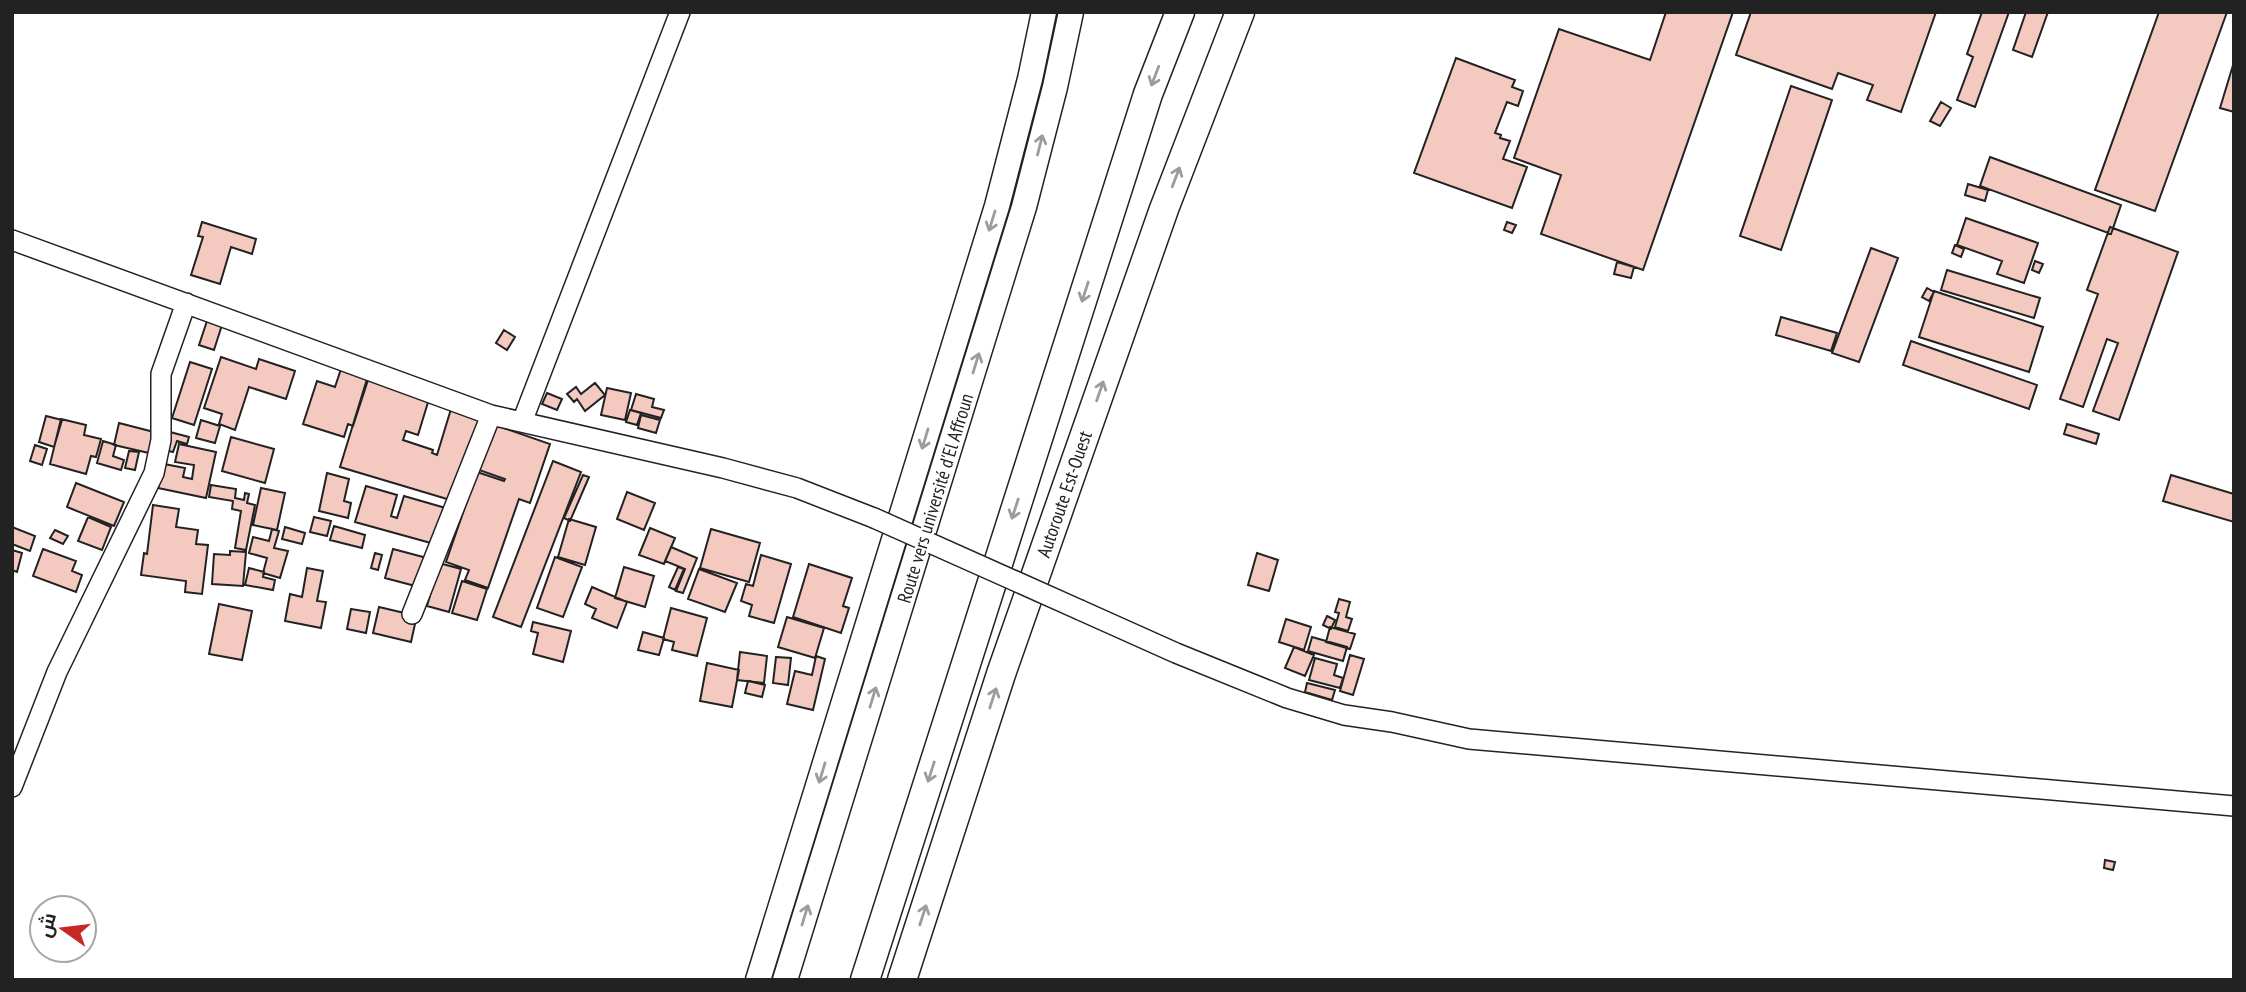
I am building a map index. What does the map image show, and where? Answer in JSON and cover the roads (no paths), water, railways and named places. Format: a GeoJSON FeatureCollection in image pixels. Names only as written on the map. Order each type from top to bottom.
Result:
{"type":"FeatureCollection","features":[{"type":"Feature","properties":{"kind":"highway"},"geometry":{"type":"LineString","coordinates":[[865,980],[1144,107],[1180,12]]}},
{"type":"Feature","properties":{"kind":"highway","name":"Autoroute Est-Ouest"},"geometry":{"type":"LineString","coordinates":[[902,980],[1001,674],[1164,209],[1240,12]]}},
{"type":"Feature","properties":{"kind":"main road","name":"Route vers université d'El Affroun"},"geometry":{"type":"LineString","coordinates":[[758,980],[997,206],[1030,79],[1044,12]]}},
{"type":"Feature","properties":{"kind":"main road","name":"Route vers université d'El Affroun"},"geometry":{"type":"LineString","coordinates":[[785,980],[1024,207],[1071,12]]}},
{"type":"Feature","properties":{"kind":"street"},"geometry":{"type":"LineString","coordinates":[[522,422],[680,12]]}},
{"type":"Feature","properties":{"kind":"street"},"geometry":{"type":"LineString","coordinates":[[12,240],[491,415],[723,468],[797,488],[874,517],[1176,653],[1287,698],[1344,715],[1392,722],[1469,739],[2234,806]]}},
{"type":"Feature","properties":{"kind":"street"},"geometry":{"type":"LineString","coordinates":[[12,787],[57,672],[153,473],[161,440],[160,374],[186,303]]}},
{"type":"Feature","properties":{"kind":"street"},"geometry":{"type":"LineString","coordinates":[[412,614],[491,415]]}}]}
